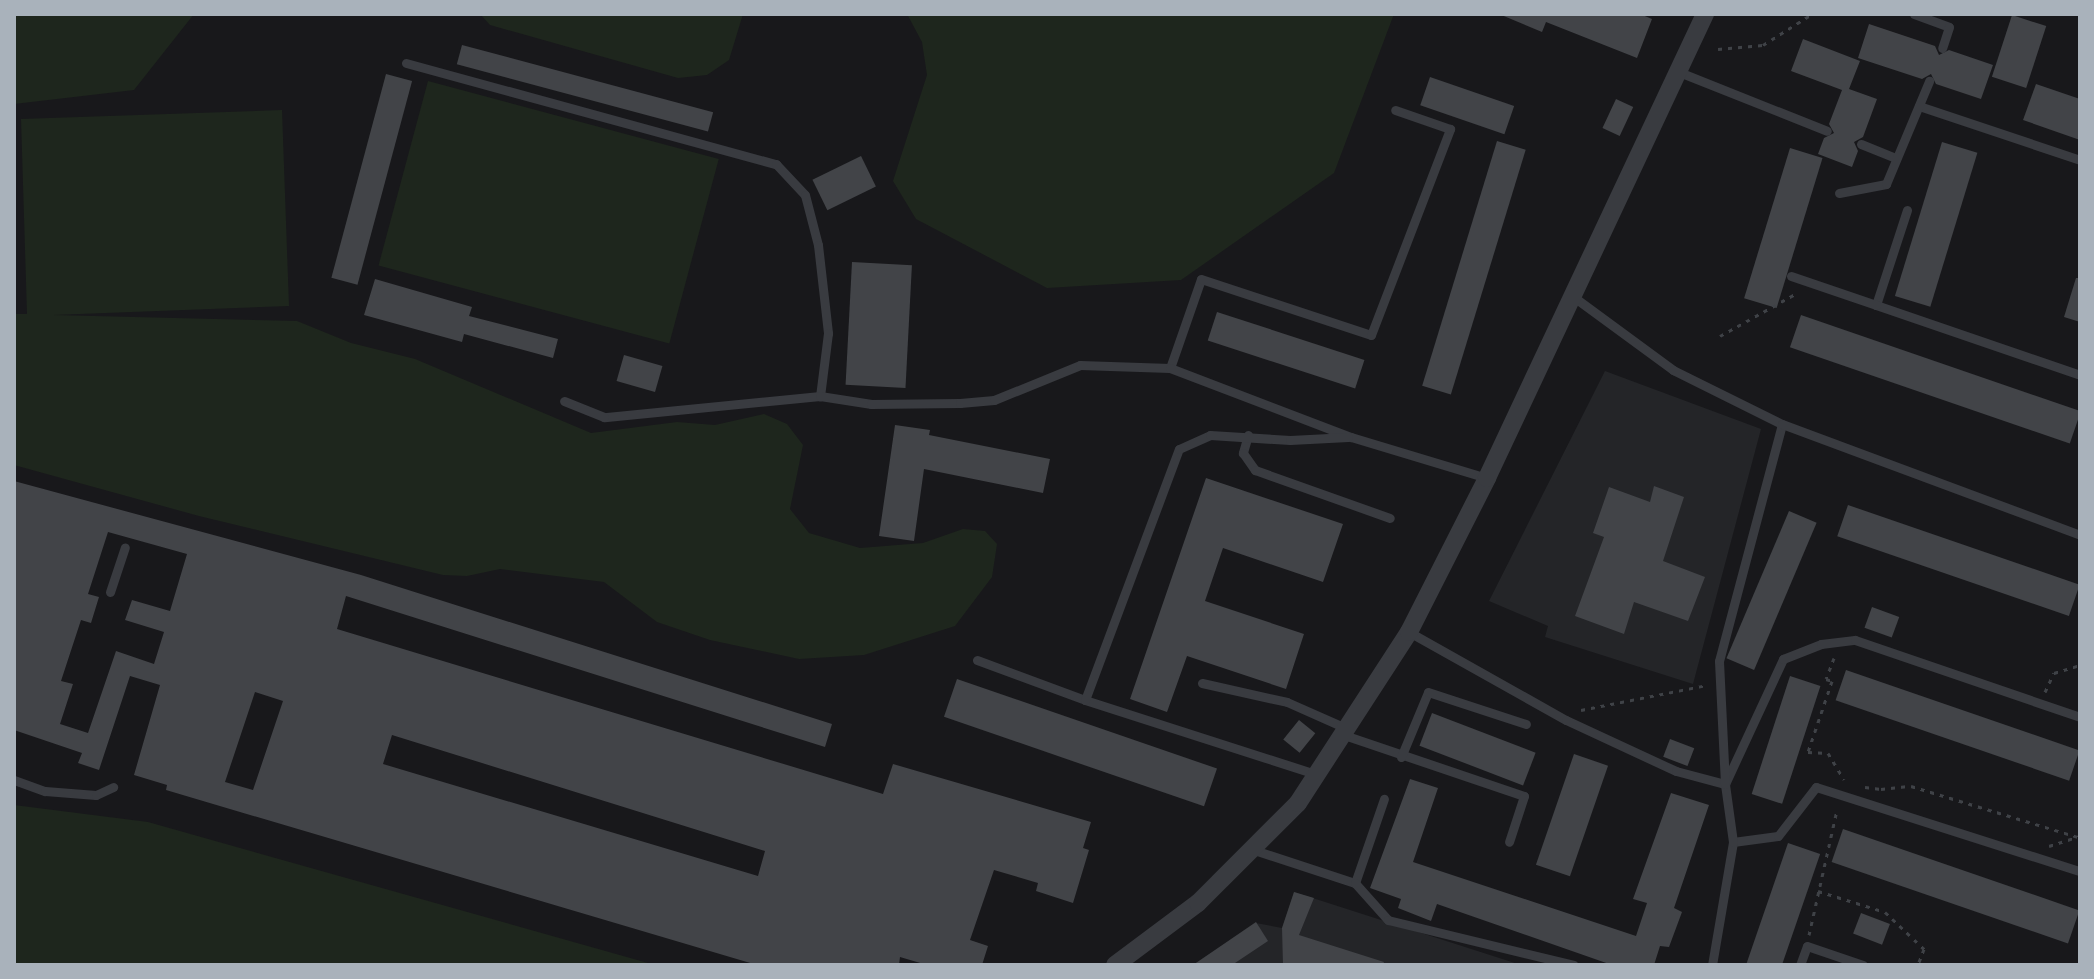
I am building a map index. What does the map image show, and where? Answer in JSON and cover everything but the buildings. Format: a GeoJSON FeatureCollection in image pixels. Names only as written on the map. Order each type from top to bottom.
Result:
{"type":"FeatureCollection","features":[{"type":"Feature","properties":{"kind":"street"},"geometry":{"type":"LineString","coordinates":[[1115,965],[1198,903],[1254,850],[1319,775],[1409,632],[1487,478],[1705,14]]}},
{"type":"Feature","properties":{"kind":"lane"},"geometry":{"type":"LineString","coordinates":[[1914,14],[1949,27],[1942,48]]}},
{"type":"Feature","properties":{"kind":"lane"},"geometry":{"type":"LineString","coordinates":[[406,63],[776,164],[805,195],[818,245],[828,333],[820,396]]}},
{"type":"Feature","properties":{"kind":"lane"},"geometry":{"type":"LineString","coordinates":[[1679,72],[1827,131]]}},
{"type":"Feature","properties":{"kind":"lane"},"geometry":{"type":"LineString","coordinates":[[1839,193],[1886,184],[1929,81]]}},
{"type":"Feature","properties":{"kind":"lane"},"geometry":{"type":"LineString","coordinates":[[1919,106],[2080,160]]}},
{"type":"Feature","properties":{"kind":"lane"},"geometry":{"type":"LineString","coordinates":[[1170,368],[1201,279],[1371,335],[1450,129],[1395,110]]}},
{"type":"Feature","properties":{"kind":"lane"},"geometry":{"type":"LineString","coordinates":[[1861,144],[1895,158]]}},
{"type":"Feature","properties":{"kind":"lane"},"geometry":{"type":"LineString","coordinates":[[1876,305],[1907,210]]}},
{"type":"Feature","properties":{"kind":"lane"},"geometry":{"type":"LineString","coordinates":[[1791,276],[2080,375]]}},
{"type":"Feature","properties":{"kind":"lane"},"geometry":{"type":"LineString","coordinates":[[1571,295],[1673,370],[1782,424],[2080,535]]}},
{"type":"Feature","properties":{"kind":"lane"},"geometry":{"type":"LineString","coordinates":[[564,401],[604,417],[820,396],[871,404],[960,403],[994,400],[1080,365],[1170,368],[1351,437],[1487,478]]}},
{"type":"Feature","properties":{"kind":"lane"},"geometry":{"type":"LineString","coordinates":[[1712,965],[1733,842],[1725,784],[1719,661],[1782,424]]}},
{"type":"Feature","properties":{"kind":"lane"},"geometry":{"type":"LineString","coordinates":[[1085,700],[1179,449],[1210,435],[1290,440],[1351,437]]}},
{"type":"Feature","properties":{"kind":"lane"},"geometry":{"type":"LineString","coordinates":[[1248,435],[1243,453],[1255,470],[1390,518]]}},
{"type":"Feature","properties":{"kind":"lane"},"geometry":{"type":"LineString","coordinates":[[110,592],[125,547]]}},
{"type":"Feature","properties":{"kind":"lane"},"geometry":{"type":"LineString","coordinates":[[1409,632],[1558,715],[1676,771],[1725,784]]}},
{"type":"Feature","properties":{"kind":"lane"},"geometry":{"type":"LineString","coordinates":[[1725,784],[1783,659],[1821,644],[1855,640],[2080,717]]}},
{"type":"Feature","properties":{"kind":"lane"},"geometry":{"type":"LineString","coordinates":[[977,660],[1085,700],[1319,775]]}},
{"type":"Feature","properties":{"kind":"lane"},"geometry":{"type":"LineString","coordinates":[[1202,683],[1287,702],[1401,757],[1524,796],[1509,842]]}},
{"type":"Feature","properties":{"kind":"lane"},"geometry":{"type":"LineString","coordinates":[[1401,757],[1428,692],[1526,724]]}},
{"type":"Feature","properties":{"kind":"lane"},"geometry":{"type":"LineString","coordinates":[[14,780],[45,791],[96,795],[113,787]]}},
{"type":"Feature","properties":{"kind":"lane"},"geometry":{"type":"LineString","coordinates":[[1733,842],[1778,836],[1816,787],[2080,871]]}},
{"type":"Feature","properties":{"kind":"lane"},"geometry":{"type":"LineString","coordinates":[[1355,883],[1384,799]]}},
{"type":"Feature","properties":{"kind":"lane"},"geometry":{"type":"LineString","coordinates":[[1254,850],[1355,883],[1388,920],[1574,965]]}},
{"type":"Feature","properties":{"kind":"lane"},"geometry":{"type":"LineString","coordinates":[[1800,965],[1807,946],[1863,965]]}},
{"type":"Feature","properties":{"kind":"path"},"geometry":{"type":"LineString","coordinates":[[1718,49],[1763,45],[1812,14]]}},
{"type":"Feature","properties":{"kind":"path"},"geometry":{"type":"LineString","coordinates":[[1720,336],[1814,284]]}},
{"type":"Feature","properties":{"kind":"path"},"geometry":{"type":"LineString","coordinates":[[1840,642],[1826,679],[1832,681],[1808,752],[1828,753],[1846,783],[1881,789],[1911,786],[2079,836]]}},
{"type":"Feature","properties":{"kind":"path"},"geometry":{"type":"LineString","coordinates":[[2039,703],[2054,673],[2080,665]]}},
{"type":"Feature","properties":{"kind":"path"},"geometry":{"type":"LineString","coordinates":[[1558,715],[1720,682]]}},
{"type":"Feature","properties":{"kind":"path"},"geometry":{"type":"LineString","coordinates":[[1807,946],[1846,783]]}},
{"type":"Feature","properties":{"kind":"path"},"geometry":{"type":"LineString","coordinates":[[2026,854],[2079,836]]}},
{"type":"Feature","properties":{"kind":"path"},"geometry":{"type":"LineString","coordinates":[[1818,891],[1885,912],[1924,949],[1918,965]]}},
{"type":"Feature","properties":{"kind":"shaded area"},"geometry":{"type":"Polygon","coordinates":[[[14,14],[194,14],[134,90],[14,104],[14,14]]]}},
{"type":"Feature","properties":{"kind":"shaded area"},"geometry":{"type":"Polygon","coordinates":[[[480,14],[743,14],[729,60],[707,75],[678,78],[490,25],[480,14]]]}},
{"type":"Feature","properties":{"kind":"shaded area"},"geometry":{"type":"Polygon","coordinates":[[[907,14],[1394,14],[1334,173],[1181,280],[1047,288],[916,219],[893,181],[927,75],[922,42],[907,14]]]}},
{"type":"Feature","properties":{"kind":"shaded area"},"geometry":{"type":"Polygon","coordinates":[[[428,81],[719,159],[669,343],[379,265],[428,81]]]}},
{"type":"Feature","properties":{"kind":"shaded area"},"geometry":{"type":"Polygon","coordinates":[[[282,110],[289,306],[53,315],[297,321],[351,343],[415,359],[591,433],[677,422],[715,425],[764,414],[787,424],[803,445],[790,509],[809,533],[860,548],[923,543],[963,529],[985,531],[997,544],[992,577],[955,626],[864,655],[799,659],[710,640],[657,622],[604,582],[500,569],[467,576],[443,575],[199,516],[14,465],[14,314],[27,314],[21,119],[282,110]]]}},
{"type":"Feature","properties":{"kind":"shaded area"},"geometry":{"type":"Polygon","coordinates":[[[1605,371],[1761,429],[1693,684],[1545,637],[1548,626],[1489,601],[1605,371]]]}},
{"type":"Feature","properties":{"kind":"shaded area"},"geometry":{"type":"Polygon","coordinates":[[[14,805],[148,822],[655,965],[14,965],[14,805]]]}},
{"type":"Feature","properties":{"kind":"shaded area"},"geometry":{"type":"Polygon","coordinates":[[[1294,892],[1521,965],[1193,965],[1256,923],[1282,928],[1294,892]]]}}]}
